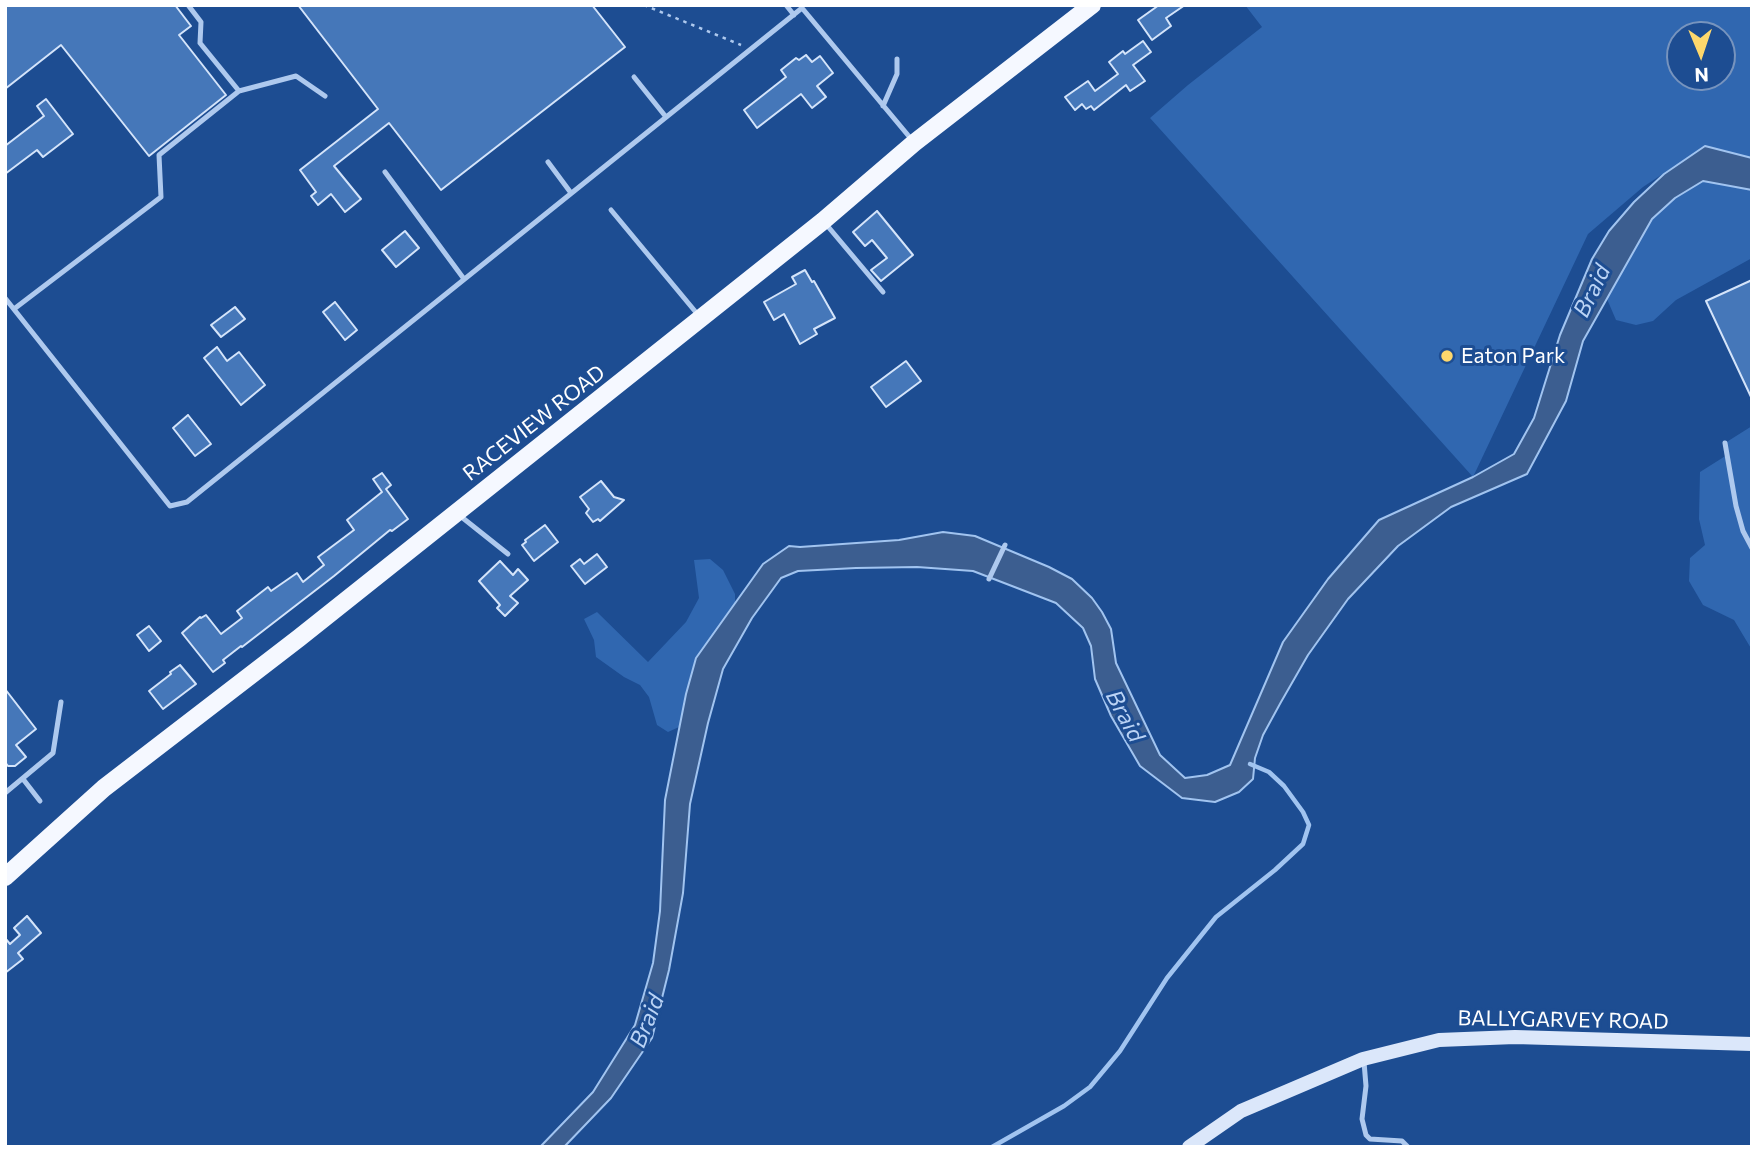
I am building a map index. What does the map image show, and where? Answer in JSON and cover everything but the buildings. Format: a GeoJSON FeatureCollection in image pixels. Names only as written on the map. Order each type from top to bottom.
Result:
{"type":"FeatureCollection","features":[{"type":"Feature","properties":{"kind":"main road","name":"RACEVIEW ROAD"},"geometry":{"type":"LineString","coordinates":[[5,877],[104,788],[457,513],[823,221],[914,143],[1091,5]]}},
{"type":"Feature","properties":{"kind":"street","name":"BALLYGARVEY ROAD"},"geometry":{"type":"LineString","coordinates":[[1189,1147],[1241,1111],[1363,1059],[1439,1040],[1515,1037],[1752,1044]]}},
{"type":"Feature","properties":{"kind":"lane"},"geometry":{"type":"LineString","coordinates":[[188,5],[201,22],[200,43],[239,92]]}},
{"type":"Feature","properties":{"kind":"lane"},"geometry":{"type":"LineString","coordinates":[[786,5],[794,15]]}},
{"type":"Feature","properties":{"kind":"lane"},"geometry":{"type":"LineString","coordinates":[[5,298],[170,506],[187,502],[804,6],[914,143]]}},
{"type":"Feature","properties":{"kind":"lane"},"geometry":{"type":"LineString","coordinates":[[883,106],[897,74],[897,59]]}},
{"type":"Feature","properties":{"kind":"lane"},"geometry":{"type":"LineString","coordinates":[[14,309],[161,197],[159,155],[239,92],[296,76],[325,96]]}},
{"type":"Feature","properties":{"kind":"lane"},"geometry":{"type":"LineString","coordinates":[[634,77],[666,117]]}},
{"type":"Feature","properties":{"kind":"lane"},"geometry":{"type":"LineString","coordinates":[[548,162],[571,193]]}},
{"type":"Feature","properties":{"kind":"lane"},"geometry":{"type":"LineString","coordinates":[[385,172],[464,279]]}},
{"type":"Feature","properties":{"kind":"lane"},"geometry":{"type":"LineString","coordinates":[[611,210],[701,319]]}},
{"type":"Feature","properties":{"kind":"lane"},"geometry":{"type":"LineString","coordinates":[[823,221],[883,292]]}},
{"type":"Feature","properties":{"kind":"lane"},"geometry":{"type":"LineString","coordinates":[[1725,443],[1736,506],[1743,531],[1752,548]]}},
{"type":"Feature","properties":{"kind":"lane"},"geometry":{"type":"LineString","coordinates":[[457,513],[508,554]]}},
{"type":"Feature","properties":{"kind":"lane"},"geometry":{"type":"LineString","coordinates":[[989,579],[1005,545]]}},
{"type":"Feature","properties":{"kind":"lane"},"geometry":{"type":"LineString","coordinates":[[5,793],[53,753],[61,702]]}},
{"type":"Feature","properties":{"kind":"lane"},"geometry":{"type":"LineString","coordinates":[[23,779],[40,801]]}},
{"type":"Feature","properties":{"kind":"lane"},"geometry":{"type":"LineString","coordinates":[[1363,1059],[1366,1086],[1362,1119],[1366,1135],[1370,1139],[1402,1141],[1408,1147]]}},
{"type":"Feature","properties":{"kind":"path"},"geometry":{"type":"LineString","coordinates":[[644,5],[742,46]]}},
{"type":"Feature","properties":{"kind":"shaded area","name":"Eaton Park"},"geometry":{"type":"Polygon","coordinates":[[[1245,5],[1752,5],[1752,158],[1705,146],[1643,187],[1588,234],[1473,477],[1150,118],[1262,27],[1245,5]]]}},
{"type":"Feature","properties":{"kind":"shaded area"},"geometry":{"type":"Polygon","coordinates":[[[1703,181],[1752,190],[1752,258],[1676,300],[1653,321],[1636,325],[1616,320],[1607,299],[1652,219],[1675,198],[1703,181]]]}},
{"type":"Feature","properties":{"kind":"shaded area"},"geometry":{"type":"Polygon","coordinates":[[[1752,426],[1752,650],[1734,620],[1703,605],[1689,581],[1690,558],[1705,545],[1699,519],[1700,472],[1727,455],[1725,443],[1752,426]]]}},
{"type":"Feature","properties":{"kind":"shaded area"},"geometry":{"type":"Polygon","coordinates":[[[710,559],[723,570],[735,594],[735,603],[696,658],[679,727],[668,732],[657,725],[649,697],[640,685],[596,657],[594,640],[584,619],[597,612],[648,662],[686,622],[699,598],[694,560],[710,559]]]}},
{"type":"Feature","properties":{"kind":"water","name":"Braid"},"geometry":{"type":"Polygon","coordinates":[[[1705,146],[1752,158],[1752,190],[1703,181],[1675,198],[1652,219],[1583,341],[1566,401],[1527,474],[1451,507],[1398,546],[1348,599],[1308,655],[1281,702],[1263,735],[1255,758],[1253,779],[1239,792],[1215,802],[1182,798],[1140,766],[1111,716],[1095,679],[1091,646],[1083,628],[1056,603],[973,571],[917,567],[856,568],[798,571],[781,578],[752,618],[723,669],[690,804],[683,893],[669,970],[652,1038],[611,1098],[564,1147],[540,1147],[593,1092],[635,1025],[653,963],[660,911],[665,800],[686,694],[696,658],[763,564],[789,546],[899,540],[943,532],[975,536],[1049,567],[1072,579],[1102,612],[1111,629],[1116,663],[1160,755],[1185,778],[1207,775],[1230,765],[1283,642],[1328,579],[1379,520],[1473,477],[1514,454],[1534,418],[1560,335],[1592,259],[1609,231],[1634,202],[1664,174],[1705,146]]]}},
{"type":"Feature","properties":{"kind":"waterway"},"geometry":{"type":"LineString","coordinates":[[992,1147],[1064,1106],[1090,1087],[1120,1051],[1167,978],[1216,917],[1303,844],[1309,825],[1303,812],[1284,786],[1269,772],[1250,764]]}},
{"type":"Feature","properties":{"kind":"place","name":"Eaton Park"},"geometry":{"type":"Point","coordinates":[1447,356]}}]}
